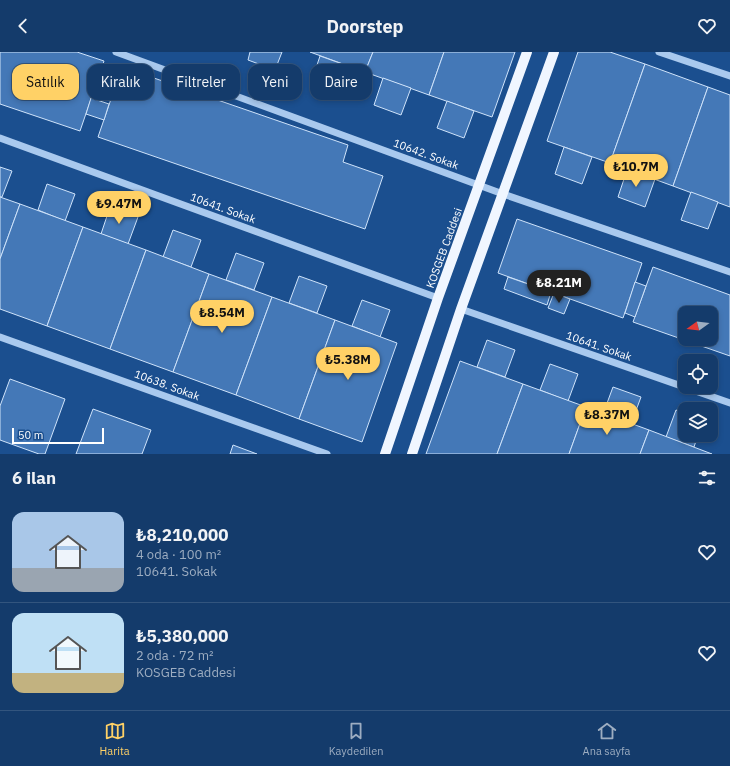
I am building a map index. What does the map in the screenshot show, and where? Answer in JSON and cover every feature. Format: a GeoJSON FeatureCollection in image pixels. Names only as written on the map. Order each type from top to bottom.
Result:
{"type":"FeatureCollection","features":[{"type":"Feature","properties":{"kind":"main road","name":"KOSGEB Caddesi"},"geometry":{"type":"LineString","coordinates":[[385,454],[438,298],[480,186],[527,52]]}},
{"type":"Feature","properties":{"kind":"main road"},"geometry":{"type":"LineString","coordinates":[[412,454],[461,309],[554,52]]}},
{"type":"Feature","properties":{"kind":"street","name":"10642. Sokak"},"geometry":{"type":"LineString","coordinates":[[116,52],[480,186],[730,272]]}},
{"type":"Feature","properties":{"kind":"street"},"geometry":{"type":"LineString","coordinates":[[659,52],[730,76]]}},
{"type":"Feature","properties":{"kind":"street","name":"10641. Sokak"},"geometry":{"type":"LineString","coordinates":[[0,138],[438,298]]}},
{"type":"Feature","properties":{"kind":"street","name":"10641. Sokak"},"geometry":{"type":"LineString","coordinates":[[461,309],[730,403]]}},
{"type":"Feature","properties":{"kind":"street","name":"10638. Sokak"},"geometry":{"type":"LineString","coordinates":[[0,336],[327,454]]}},
{"type":"Feature","properties":{"kind":"building"},"geometry":{"type":"Polygon","coordinates":[[[0,52],[77,52],[104,61],[103,64],[87,64],[87,100],[91,100],[80,131],[0,104],[0,52]]]}},
{"type":"Feature","properties":{"kind":"building"},"geometry":{"type":"Polygon","coordinates":[[[250,52],[282,52],[277,64],[259,64],[248,60],[250,52]]]}},
{"type":"Feature","properties":{"kind":"building"},"geometry":{"type":"Polygon","coordinates":[[[310,52],[373,52],[368,64],[343,64],[310,52]]]}},
{"type":"Feature","properties":{"kind":"building"},"geometry":{"type":"Polygon","coordinates":[[[373,52],[444,52],[429,95],[372,75],[372,64],[368,64],[373,52]]]}},
{"type":"Feature","properties":{"kind":"building"},"geometry":{"type":"Polygon","coordinates":[[[444,52],[515,52],[492,117],[429,95],[444,52]]]}},
{"type":"Feature","properties":{"kind":"building"},"geometry":{"type":"Polygon","coordinates":[[[578,52],[610,52],[645,64],[610,163],[547,141],[578,52]]]}},
{"type":"Feature","properties":{"kind":"building"},"geometry":{"type":"Polygon","coordinates":[[[320,56],[342,64],[317,64],[320,56]]]}},
{"type":"Feature","properties":{"kind":"building"},"geometry":{"type":"Polygon","coordinates":[[[645,64],[708,87],[673,186],[610,163],[645,64]]]}},
{"type":"Feature","properties":{"kind":"building"},"geometry":{"type":"Polygon","coordinates":[[[154,78],[162,81],[162,100],[218,100],[348,145],[343,162],[383,176],[365,229],[98,137],[111,100],[154,100],[154,78]]]}},
{"type":"Feature","properties":{"kind":"building"},"geometry":{"type":"Polygon","coordinates":[[[383,78],[411,88],[401,115],[374,105],[383,78]]]}},
{"type":"Feature","properties":{"kind":"building"},"geometry":{"type":"Polygon","coordinates":[[[708,87],[730,95],[730,207],[673,186],[708,87]]]}},
{"type":"Feature","properties":{"kind":"building"},"geometry":{"type":"Polygon","coordinates":[[[90,100],[97,100],[109,104],[104,120],[86,114],[90,100]]]}},
{"type":"Feature","properties":{"kind":"building"},"geometry":{"type":"Polygon","coordinates":[[[447,101],[474,111],[464,138],[437,128],[447,101]]]}},
{"type":"Feature","properties":{"kind":"building"},"geometry":{"type":"Polygon","coordinates":[[[564,147],[592,157],[582,184],[555,174],[564,147]]]}},
{"type":"Feature","properties":{"kind":"building"},"geometry":{"type":"Polygon","coordinates":[[[0,167],[12,171],[2,197],[0,197],[0,167]]]}},
{"type":"Feature","properties":{"kind":"building"},"geometry":{"type":"Polygon","coordinates":[[[627,170],[655,179],[645,207],[618,197],[627,170]]]}},
{"type":"Feature","properties":{"kind":"building"},"geometry":{"type":"Polygon","coordinates":[[[47,184],[75,194],[65,221],[38,210],[47,184]]]}},
{"type":"Feature","properties":{"kind":"building"},"geometry":{"type":"Polygon","coordinates":[[[691,192],[718,202],[708,229],[681,220],[691,192]]]}},
{"type":"Feature","properties":{"kind":"building"},"geometry":{"type":"Polygon","coordinates":[[[0,197],[20,204],[0,259],[0,197]]]}},
{"type":"Feature","properties":{"kind":"building"},"geometry":{"type":"Polygon","coordinates":[[[20,204],[83,227],[47,326],[0,309],[0,259],[20,204]]]}},
{"type":"Feature","properties":{"kind":"building"},"geometry":{"type":"Polygon","coordinates":[[[110,207],[138,217],[128,244],[101,234],[110,207]]]}},
{"type":"Feature","properties":{"kind":"building"},"geometry":{"type":"Polygon","coordinates":[[[517,219],[642,263],[623,318],[498,273],[517,219]]]}},
{"type":"Feature","properties":{"kind":"building"},"geometry":{"type":"Polygon","coordinates":[[[83,227],[146,250],[110,349],[47,326],[83,227]]]}},
{"type":"Feature","properties":{"kind":"building"},"geometry":{"type":"Polygon","coordinates":[[[173,230],[201,240],[191,267],[163,257],[173,230]]]}},
{"type":"Feature","properties":{"kind":"building"},"geometry":{"type":"Polygon","coordinates":[[[146,250],[209,274],[173,372],[110,349],[146,250]]]}},
{"type":"Feature","properties":{"kind":"building"},"geometry":{"type":"Polygon","coordinates":[[[236,253],[264,263],[254,290],[226,280],[236,253]]]}},
{"type":"Feature","properties":{"kind":"building"},"geometry":{"type":"Polygon","coordinates":[[[653,267],[730,295],[730,356],[701,346],[718,346],[718,306],[678,306],[678,338],[633,322],[653,267]]]}},
{"type":"Feature","properties":{"kind":"building"},"geometry":{"type":"Polygon","coordinates":[[[209,274],[272,297],[236,395],[173,372],[209,274]]]}},
{"type":"Feature","properties":{"kind":"building"},"geometry":{"type":"Polygon","coordinates":[[[299,276],[327,286],[317,313],[289,303],[299,276]]]}},
{"type":"Feature","properties":{"kind":"building"},"geometry":{"type":"Polygon","coordinates":[[[508,277],[551,292],[547,305],[504,289],[508,277]]]}},
{"type":"Feature","properties":{"kind":"building"},"geometry":{"type":"Polygon","coordinates":[[[635,282],[646,286],[635,317],[625,313],[635,282]]]}},
{"type":"Feature","properties":{"kind":"building"},"geometry":{"type":"Polygon","coordinates":[[[554,293],[570,299],[564,314],[548,308],[554,293]]]}},
{"type":"Feature","properties":{"kind":"building"},"geometry":{"type":"Polygon","coordinates":[[[272,297],[335,320],[299,419],[236,395],[272,297]]]}},
{"type":"Feature","properties":{"kind":"building"},"geometry":{"type":"Polygon","coordinates":[[[362,300],[390,310],[380,337],[352,326],[362,300]]]}},
{"type":"Feature","properties":{"kind":"building"},"geometry":{"type":"Polygon","coordinates":[[[335,320],[397,343],[362,442],[299,419],[335,320]]]}},
{"type":"Feature","properties":{"kind":"building"},"geometry":{"type":"Polygon","coordinates":[[[487,340],[515,350],[505,377],[477,367],[487,340]]]}},
{"type":"Feature","properties":{"kind":"building"},"geometry":{"type":"Polygon","coordinates":[[[460,361],[523,384],[497,454],[426,454],[460,361]]]}},
{"type":"Feature","properties":{"kind":"building"},"geometry":{"type":"Polygon","coordinates":[[[550,364],[578,374],[568,401],[540,390],[550,364]]]}},
{"type":"Feature","properties":{"kind":"building"},"geometry":{"type":"Polygon","coordinates":[[[10,379],[65,399],[45,454],[39,454],[0,440],[0,406],[10,379]]]}},
{"type":"Feature","properties":{"kind":"building"},"geometry":{"type":"Polygon","coordinates":[[[523,384],[586,407],[569,454],[497,454],[523,384]]]}},
{"type":"Feature","properties":{"kind":"building"},"geometry":{"type":"Polygon","coordinates":[[[613,387],[641,397],[631,424],[603,414],[613,387]]]}},
{"type":"Feature","properties":{"kind":"building"},"geometry":{"type":"Polygon","coordinates":[[[586,407],[649,430],[640,454],[569,454],[586,407]]]}},
{"type":"Feature","properties":{"kind":"building"},"geometry":{"type":"Polygon","coordinates":[[[93,409],[151,430],[142,454],[76,454],[93,409]]]}},
{"type":"Feature","properties":{"kind":"building"},"geometry":{"type":"Polygon","coordinates":[[[676,410],[678,411],[678,441],[666,437],[676,410]]]}},
{"type":"Feature","properties":{"kind":"building"},"geometry":{"type":"Polygon","coordinates":[[[649,430],[712,454],[640,454],[649,430]]]}},
{"type":"Feature","properties":{"kind":"building"},"geometry":{"type":"Polygon","coordinates":[[[680,442],[696,442],[694,447],[680,442]]]}},
{"type":"Feature","properties":{"kind":"building"},"geometry":{"type":"Polygon","coordinates":[[[233,445],[257,454],[230,454],[233,445]]]}}]}
